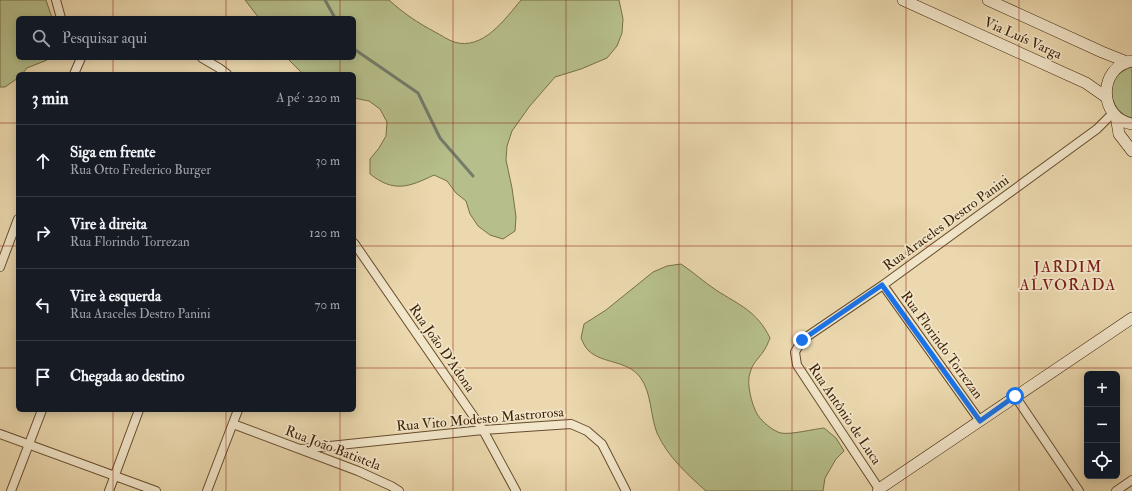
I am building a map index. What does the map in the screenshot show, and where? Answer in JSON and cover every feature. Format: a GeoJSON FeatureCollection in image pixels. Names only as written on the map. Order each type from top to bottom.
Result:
{"type":"FeatureCollection","features":[{"type":"Feature","properties":{"kind":"main road","name":"Via Luís Varga"},"geometry":{"type":"LineString","coordinates":[[903,0],[1086,83],[1106,97]]}},
{"type":"Feature","properties":{"kind":"main road","name":"Via Luís Varga"},"geometry":{"type":"LineString","coordinates":[[988,0],[1102,52],[1130,61]]}},
{"type":"Feature","properties":{"kind":"main road"},"geometry":{"type":"LineString","coordinates":[[1130,61],[1118,68],[1110,76],[1106,86],[1106,97],[1114,115],[1119,134],[1132,151]]}},
{"type":"Feature","properties":{"kind":"main road"},"geometry":{"type":"LineString","coordinates":[[1114,115],[1126,123],[1132,124]]}},
{"type":"Feature","properties":{"kind":"main road"},"geometry":{"type":"LineString","coordinates":[[879,490],[1015,396],[1132,318]]}},
{"type":"Feature","properties":{"kind":"street"},"geometry":{"type":"LineString","coordinates":[[56,0],[60,16]]}},
{"type":"Feature","properties":{"kind":"street"},"geometry":{"type":"LineString","coordinates":[[75,72],[79,60]]}},
{"type":"Feature","properties":{"kind":"street"},"geometry":{"type":"LineString","coordinates":[[205,60],[224,72]]}},
{"type":"Feature","properties":{"kind":"street","name":"Rua Araceles Destro Panini"},"geometry":{"type":"LineString","coordinates":[[795,352],[802,340],[882,285],[1097,129],[1114,115]]}},
{"type":"Feature","properties":{"kind":"street"},"geometry":{"type":"LineString","coordinates":[[0,267],[16,224]]}},
{"type":"Feature","properties":{"kind":"street","name":"Rua João D'Adona"},"geometry":{"type":"LineString","coordinates":[[356,246],[483,430],[516,491]]}},
{"type":"Feature","properties":{"kind":"street","name":"Rua Florindo Torrezan"},"geometry":{"type":"LineString","coordinates":[[882,285],[980,421]]}},
{"type":"Feature","properties":{"kind":"street","name":"Rua Antônio de Luca"},"geometry":{"type":"LineString","coordinates":[[795,352],[797,365],[879,490]]}},
{"type":"Feature","properties":{"kind":"street"},"geometry":{"type":"LineString","coordinates":[[1015,396],[1079,491]]}},
{"type":"Feature","properties":{"kind":"street"},"geometry":{"type":"LineString","coordinates":[[11,491],[41,412]]}},
{"type":"Feature","properties":{"kind":"street"},"geometry":{"type":"LineString","coordinates":[[109,491],[138,412]]}},
{"type":"Feature","properties":{"kind":"street"},"geometry":{"type":"LineString","coordinates":[[206,491],[234,424],[237,412]]}},
{"type":"Feature","properties":{"kind":"street","name":"Rua João Batistela"},"geometry":{"type":"LineString","coordinates":[[234,424],[358,470],[399,491]]}},
{"type":"Feature","properties":{"kind":"street","name":"Rua Vito Modesto Mastrorosa"},"geometry":{"type":"LineString","coordinates":[[301,449],[483,430],[571,424],[588,431],[602,444],[626,491]]}},
{"type":"Feature","properties":{"kind":"street"},"geometry":{"type":"LineString","coordinates":[[0,434],[156,491]]}},
{"type":"Feature","properties":{"kind":"street"},"geometry":{"type":"LineString","coordinates":[[1116,491],[1132,480]]}},
{"type":"Feature","properties":{"kind":"green space"},"geometry":{"type":"Polygon","coordinates":[[[0,0],[46,0],[51,16],[16,16],[16,60],[47,60],[27,68],[24,72],[16,72],[16,79],[5,87],[0,87],[0,0]]]}},
{"type":"Feature","properties":{"kind":"green space"},"geometry":{"type":"Polygon","coordinates":[[[245,0],[389,0],[429,29],[454,42],[465,44],[484,38],[492,32],[521,0],[619,0],[623,19],[622,33],[617,46],[607,58],[581,69],[555,77],[529,107],[512,131],[507,146],[506,160],[516,217],[515,231],[503,239],[490,235],[478,226],[470,214],[466,201],[456,193],[447,181],[434,175],[417,183],[394,186],[379,180],[370,174],[370,159],[386,136],[387,122],[380,109],[369,101],[356,98],[356,72],[301,72],[289,60],[356,60],[356,16],[257,16],[245,0]]]}},
{"type":"Feature","properties":{"kind":"green space"},"geometry":{"type":"Polygon","coordinates":[[[1132,67],[1132,118],[1126,116],[1117,107],[1112,96],[1111,89],[1116,77],[1123,71],[1132,67]]]}},
{"type":"Feature","properties":{"kind":"green space"},"geometry":{"type":"Polygon","coordinates":[[[681,264],[747,310],[759,321],[770,338],[764,350],[752,367],[749,377],[749,388],[753,405],[757,414],[762,420],[768,426],[781,433],[796,433],[824,428],[836,438],[844,451],[836,459],[825,478],[823,491],[706,491],[678,465],[661,442],[655,426],[647,390],[640,377],[629,368],[601,358],[585,347],[581,338],[584,324],[606,310],[653,272],[667,266],[681,264]]]}},
{"type":"Feature","properties":{"kind":"waterway"},"geometry":{"type":"LineString","coordinates":[[325,0],[334,16]]}},
{"type":"Feature","properties":{"kind":"waterway"},"geometry":{"type":"LineString","coordinates":[[356,50],[418,93],[440,138],[473,176]]}},
{"type":"Feature","properties":{"kind":"district","name":"JARDIM ALVORADA"},"geometry":{"type":"Point","coordinates":[1068,276]}},
{"type":"Feature","properties":{"kind":"route"},"geometry":{"type":"LineString","coordinates":[[802,340],[882,285],[980,421],[1015,396]]}}]}
